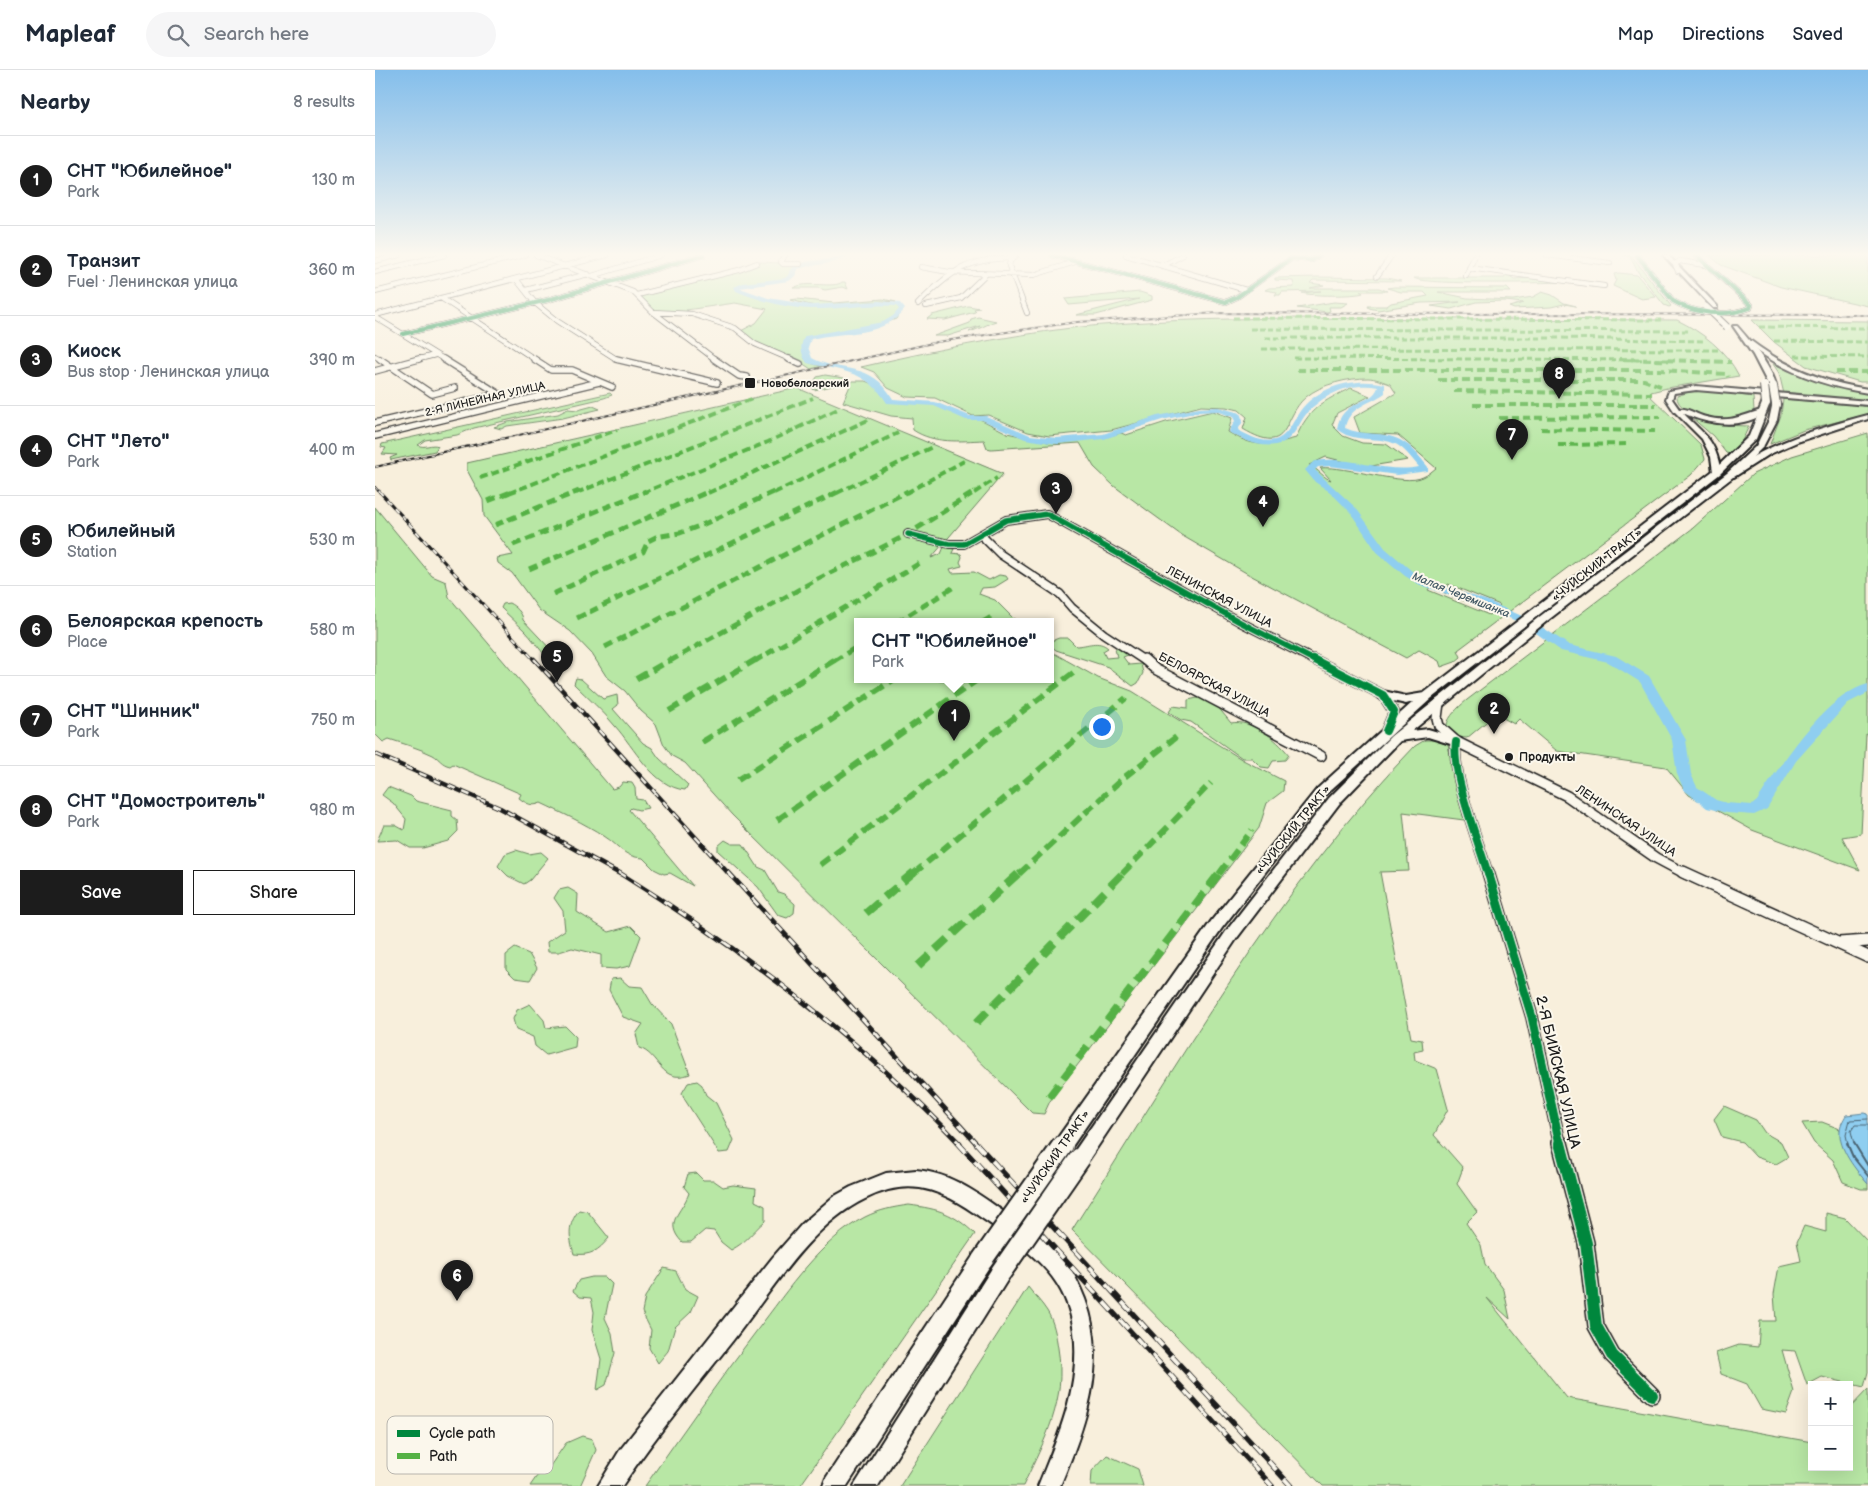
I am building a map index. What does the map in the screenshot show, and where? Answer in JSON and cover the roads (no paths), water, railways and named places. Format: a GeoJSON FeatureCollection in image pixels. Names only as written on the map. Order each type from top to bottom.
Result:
{"type":"FeatureCollection","features":[{"type":"Feature","properties":{"kind":"highway","name":"«ЧУЙСКИЙ ТРАКТ»"},"geometry":{"type":"LineString","coordinates":[[1538,617],[1730,476],[1759,447],[1773,420],[1776,404],[1773,386],[1749,342],[1724,321]]}},
{"type":"Feature","properties":{"kind":"highway","name":"«ЧУЙСКИЙ ТРАКТ»"},"geometry":{"type":"LineString","coordinates":[[865,1486],[1001,1272],[1232,934],[1334,801],[1428,695],[1538,617],[1717,472],[1753,437],[1765,406],[1764,385],[1753,357],[1726,321]]}},
{"type":"Feature","properties":{"kind":"highway","name":"«ЧУЙСКИЙ ТРАКТ»"},"geometry":{"type":"LineString","coordinates":[[834,1486],[983,1260],[1217,924],[1321,792],[1391,735],[1439,704],[1515,635]]}},
{"type":"Feature","properties":{"kind":"highway"},"geometry":{"type":"LineString","coordinates":[[1383,695],[1406,700],[1428,695]]}},
{"type":"Feature","properties":{"kind":"highway"},"geometry":{"type":"LineString","coordinates":[[1391,735],[1428,733],[1456,742]]}},
{"type":"Feature","properties":{"kind":"highway"},"geometry":{"type":"LineString","coordinates":[[609,1486],[628,1458],[795,1246],[841,1203],[872,1186],[899,1180],[935,1182],[967,1196],[1049,1256],[1062,1274],[1073,1295],[1085,1340],[1085,1366],[1081,1393],[1061,1460],[1049,1486]]}},
{"type":"Feature","properties":{"kind":"main road"},"geometry":{"type":"LineString","coordinates":[[1749,342],[1781,366],[1826,382],[1868,391]]}},
{"type":"Feature","properties":{"kind":"main road"},"geometry":{"type":"LineString","coordinates":[[1717,472],[1712,445],[1670,402],[1668,396],[1671,392],[1696,388],[1868,403]]}},
{"type":"Feature","properties":{"kind":"main road"},"geometry":{"type":"LineString","coordinates":[[1670,402],[1689,414],[1721,422],[1744,421],[1765,406]]}},
{"type":"Feature","properties":{"kind":"main road"},"geometry":{"type":"LineString","coordinates":[[1730,476],[1767,452],[1794,440],[1868,417]]}},
{"type":"Feature","properties":{"kind":"street","name":"2-Я ЛИНЕЙНАЯ УЛИЦА"},"geometry":{"type":"LineString","coordinates":[[375,424],[499,394],[383,321]]}},
{"type":"Feature","properties":{"kind":"street"},"geometry":{"type":"LineString","coordinates":[[403,334],[455,321]]}},
{"type":"Feature","properties":{"kind":"street"},"geometry":{"type":"LineString","coordinates":[[477,321],[551,370],[572,370],[612,387]]}},
{"type":"Feature","properties":{"kind":"street"},"geometry":{"type":"LineString","coordinates":[[557,321],[619,361],[717,383]]}},
{"type":"Feature","properties":{"kind":"street"},"geometry":{"type":"LineString","coordinates":[[665,321],[731,371],[739,376],[747,377]]}},
{"type":"Feature","properties":{"kind":"street"},"geometry":{"type":"LineString","coordinates":[[714,321],[735,328],[755,344],[800,364]]}},
{"type":"Feature","properties":{"kind":"street"},"geometry":{"type":"LineString","coordinates":[[375,371],[435,355]]}},
{"type":"Feature","properties":{"kind":"street","name":"2-Я ЛИНЕЙНАЯ УЛИЦА"},"geometry":{"type":"LineString","coordinates":[[375,356],[433,394],[455,388]]}},
{"type":"Feature","properties":{"kind":"street","name":"2-Я ЛИНЕЙНАЯ УЛИЦА"},"geometry":{"type":"LineString","coordinates":[[375,436],[599,382]]}},
{"type":"Feature","properties":{"kind":"street","name":"ЛЕНИНСКАЯ УЛИЦА"},"geometry":{"type":"LineString","coordinates":[[982,536],[1006,520],[1047,514],[1240,622],[1383,695]]}},
{"type":"Feature","properties":{"kind":"street"},"geometry":{"type":"LineString","coordinates":[[908,534],[949,544],[964,544],[982,536]]}},
{"type":"Feature","properties":{"kind":"street","name":"БЕЛОЯРСКАЯ УЛИЦА"},"geometry":{"type":"LineString","coordinates":[[982,536],[1000,554],[1060,594],[1072,608],[1105,634],[1139,655],[1155,669],[1321,756]]}},
{"type":"Feature","properties":{"kind":"street"},"geometry":{"type":"LineString","coordinates":[[1383,695],[1394,712],[1391,735]]}},
{"type":"Feature","properties":{"kind":"street","name":"ЛЕНИНСКАЯ УЛИЦА"},"geometry":{"type":"LineString","coordinates":[[1439,704],[1437,718],[1439,726],[1456,742],[1567,796],[1656,858],[1680,871],[1868,957]]}},
{"type":"Feature","properties":{"kind":"street","name":"2-Я БИЙСКАЯ УЛИЦА"},"geometry":{"type":"LineString","coordinates":[[1456,742],[1454,756],[1458,774],[1532,1017],[1553,1114],[1586,1243],[1596,1326],[1612,1355],[1652,1395]]}},
{"type":"Feature","properties":{"kind":"street","name":"ЛЕНИНСКАЯ УЛИЦА"},"geometry":{"type":"LineString","coordinates":[[1837,943],[1868,941]]}},
{"type":"Feature","properties":{"kind":"water"},"geometry":{"type":"Polygon","coordinates":[[[1868,1114],[1868,1184],[1849,1159],[1840,1137],[1841,1126],[1846,1115],[1868,1114]]]}},
{"type":"Feature","properties":{"kind":"waterway","name":"Малая Черемшанка"},"geometry":{"type":"LineString","coordinates":[[890,321],[873,328],[808,338],[805,347],[808,359],[862,373],[885,392],[890,401],[935,404],[969,418],[983,418],[1028,437],[1057,441],[1104,436],[1160,418],[1199,410],[1218,409],[1237,415],[1239,421],[1233,431],[1260,442],[1275,443],[1287,436],[1300,416],[1314,401],[1330,392],[1357,384],[1369,383],[1382,386],[1382,391],[1376,396],[1356,406],[1345,415],[1341,429],[1353,435],[1396,441],[1410,451],[1425,469],[1397,472],[1343,465],[1316,464],[1310,470],[1318,480],[1333,490],[1353,510],[1381,550],[1409,574],[1424,583],[1484,603],[1529,623],[1565,648],[1612,659],[1645,679],[1679,740],[1684,774],[1691,790],[1712,804],[1727,808],[1754,810],[1762,805],[1791,758],[1844,700],[1868,688]]}},
{"type":"Feature","properties":{"kind":"railway"},"geometry":{"type":"LineString","coordinates":[[375,467],[937,342],[1091,321]]}},
{"type":"Feature","properties":{"kind":"railway"},"geometry":{"type":"LineString","coordinates":[[375,487],[380,493]]}},
{"type":"Feature","properties":{"kind":"railway"},"geometry":{"type":"LineString","coordinates":[[379,491],[535,661]]}},
{"type":"Feature","properties":{"kind":"railway"},"geometry":{"type":"LineString","coordinates":[[534,659],[729,874]]}},
{"type":"Feature","properties":{"kind":"railway"},"geometry":{"type":"LineString","coordinates":[[375,754],[500,808],[620,874]]}},
{"type":"Feature","properties":{"kind":"railway"},"geometry":{"type":"LineString","coordinates":[[618,872],[710,932],[798,997],[881,1067],[960,1144]]}},
{"type":"Feature","properties":{"kind":"railway"},"geometry":{"type":"LineString","coordinates":[[728,872],[977,1144]]}},
{"type":"Feature","properties":{"kind":"railway"},"geometry":{"type":"LineString","coordinates":[[958,1143],[1272,1486]]}},
{"type":"Feature","properties":{"kind":"railway"},"geometry":{"type":"LineString","coordinates":[[976,1143],[1291,1486]]}},
{"type":"Feature","properties":{"kind":"place","name":"Новобелоярский"},"geometry":{"type":"Point","coordinates":[750,383]}},
{"type":"Feature","properties":{"kind":"place","name":"СНТ \"Домостроитель\""},"geometry":{"type":"Point","coordinates":[1559,399]}},
{"type":"Feature","properties":{"kind":"place","name":"СНТ \"Шинник\""},"geometry":{"type":"Point","coordinates":[1512,460]}},
{"type":"Feature","properties":{"kind":"place","name":"Киоск"},"geometry":{"type":"Point","coordinates":[1056,514]}},
{"type":"Feature","properties":{"kind":"place","name":"СНТ \"Лето\""},"geometry":{"type":"Point","coordinates":[1263,527]}},
{"type":"Feature","properties":{"kind":"place","name":"Юбилейный"},"geometry":{"type":"Point","coordinates":[557,682]}},
{"type":"Feature","properties":{"kind":"place","name":"Транзит"},"geometry":{"type":"Point","coordinates":[1494,734]}},
{"type":"Feature","properties":{"kind":"place","name":"СНТ \"Юбилейное\""},"geometry":{"type":"Point","coordinates":[954,741]}},
{"type":"Feature","properties":{"kind":"place","name":"Продукты"},"geometry":{"type":"Point","coordinates":[1509,757]}},
{"type":"Feature","properties":{"kind":"place","name":"Белоярская крепость"},"geometry":{"type":"Point","coordinates":[457,1301]}}]}
